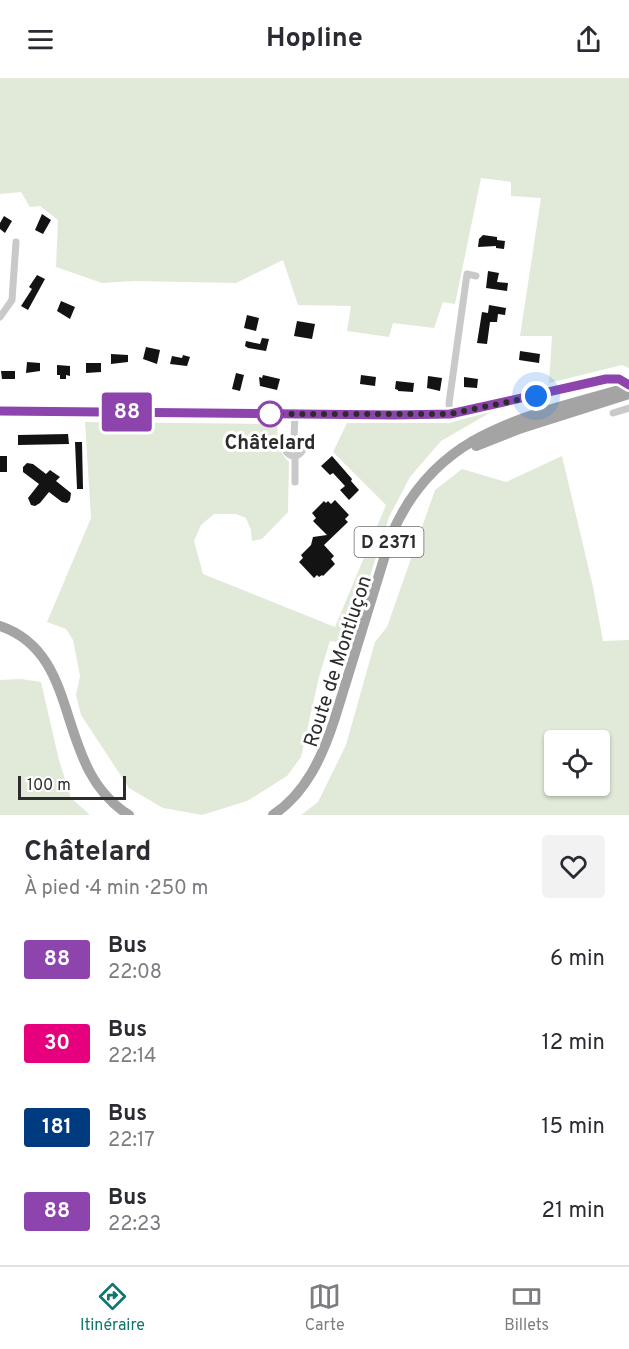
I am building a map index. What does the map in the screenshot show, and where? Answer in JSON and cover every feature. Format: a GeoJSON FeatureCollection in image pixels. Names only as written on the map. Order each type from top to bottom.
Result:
{"type":"FeatureCollection","features":[{"type":"Feature","properties":{"kind":"main road","name":"Route de Montluçon"},"geometry":{"type":"LineString","coordinates":[[273,815],[286,805],[306,782],[323,750],[391,536],[402,511],[426,477],[458,448],[489,432],[629,386]]}},
{"type":"Feature","properties":{"kind":"main road","name":"Route de Montluçon"},"geometry":{"type":"LineString","coordinates":[[281,815],[308,789],[327,755],[394,541],[412,506],[427,484],[456,458],[481,444],[519,429],[629,394]]}},
{"type":"Feature","properties":{"kind":"main road"},"geometry":{"type":"LineString","coordinates":[[0,626],[24,637],[46,661],[55,677],[73,735],[87,770],[104,794],[129,815]]}},
{"type":"Feature","properties":{"kind":"main road"},"geometry":{"type":"LineString","coordinates":[[0,631],[22,643],[44,667],[70,744],[84,774],[102,799],[120,815]]}},
{"type":"Feature","properties":{"kind":"street"},"geometry":{"type":"LineString","coordinates":[[0,317],[12,300],[16,242]]}},
{"type":"Feature","properties":{"kind":"street"},"geometry":{"type":"LineString","coordinates":[[450,414],[449,403],[467,274],[476,276]]}},
{"type":"Feature","properties":{"kind":"street"},"geometry":{"type":"LineString","coordinates":[[0,411],[450,414],[606,379],[619,379],[629,386]]}},
{"type":"Feature","properties":{"kind":"street"},"geometry":{"type":"LineString","coordinates":[[613,413],[629,408]]}},
{"type":"Feature","properties":{"kind":"street"},"geometry":{"type":"LineString","coordinates":[[294,438],[295,414]]}},
{"type":"Feature","properties":{"kind":"street"},"geometry":{"type":"LineString","coordinates":[[294,438],[289,440],[285,447],[287,452],[295,456]]}},
{"type":"Feature","properties":{"kind":"street"},"geometry":{"type":"LineString","coordinates":[[294,438],[301,442],[303,448],[295,456]]}},
{"type":"Feature","properties":{"kind":"street"},"geometry":{"type":"LineString","coordinates":[[295,456],[295,482]]}},
{"type":"Feature","properties":{"kind":"green space"},"geometry":{"type":"Polygon","coordinates":[[[0,78],[629,78],[629,368],[622,365],[549,383],[552,336],[520,336],[541,198],[511,196],[511,182],[481,178],[455,304],[443,302],[434,328],[393,323],[389,337],[347,331],[351,306],[298,305],[283,260],[236,283],[134,281],[102,283],[56,267],[58,220],[40,206],[30,207],[21,192],[0,194],[0,78]]]}},
{"type":"Feature","properties":{"kind":"green space"},"geometry":{"type":"Polygon","coordinates":[[[493,411],[441,441],[410,477],[389,517],[348,644],[330,641],[319,677],[301,757],[287,776],[247,801],[202,815],[163,808],[129,788],[81,715],[76,695],[80,676],[73,640],[66,629],[47,622],[91,518],[85,422],[277,424],[280,449],[289,462],[288,512],[262,539],[252,541],[251,530],[246,518],[236,514],[214,514],[201,525],[194,541],[203,574],[335,627],[386,505],[333,452],[347,423],[449,423],[493,411]]]}},
{"type":"Feature","properties":{"kind":"green space"},"geometry":{"type":"Polygon","coordinates":[[[562,456],[593,587],[603,641],[629,640],[629,815],[301,815],[318,802],[346,745],[375,642],[387,627],[435,490],[462,469],[506,482],[562,456]]]}},
{"type":"Feature","properties":{"kind":"green space"},"geometry":{"type":"Polygon","coordinates":[[[21,679],[41,682],[59,760],[71,798],[90,815],[0,815],[0,680],[21,679]]]}},
{"type":"Feature","properties":{"kind":"building"},"geometry":{"type":"Polygon","coordinates":[[[42,214],[51,220],[43,234],[35,230],[42,214]]]}},
{"type":"Feature","properties":{"kind":"building"},"geometry":{"type":"Polygon","coordinates":[[[4,216],[12,221],[5,233],[0,229],[4,216]]]}},
{"type":"Feature","properties":{"kind":"building"},"geometry":{"type":"Polygon","coordinates":[[[483,235],[505,241],[504,249],[496,248],[496,246],[478,247],[479,239],[483,235]]]}},
{"type":"Feature","properties":{"kind":"building"},"geometry":{"type":"Polygon","coordinates":[[[488,271],[499,273],[497,282],[508,283],[507,291],[486,288],[488,271]]]}},
{"type":"Feature","properties":{"kind":"building"},"geometry":{"type":"Polygon","coordinates":[[[37,275],[45,279],[28,310],[21,306],[32,289],[29,287],[37,275]]]}},
{"type":"Feature","properties":{"kind":"building"},"geometry":{"type":"Polygon","coordinates":[[[61,301],[75,307],[70,319],[57,311],[61,301]]]}},
{"type":"Feature","properties":{"kind":"building"},"geometry":{"type":"Polygon","coordinates":[[[489,305],[506,308],[505,315],[498,314],[497,322],[490,322],[487,344],[477,343],[482,312],[488,313],[489,305]]]}},
{"type":"Feature","properties":{"kind":"building"},"geometry":{"type":"Polygon","coordinates":[[[247,315],[259,318],[256,331],[244,328],[247,315]]]}},
{"type":"Feature","properties":{"kind":"building"},"geometry":{"type":"Polygon","coordinates":[[[297,321],[315,324],[312,339],[294,336],[297,321]]]}},
{"type":"Feature","properties":{"kind":"building"},"geometry":{"type":"Polygon","coordinates":[[[262,338],[269,339],[266,351],[245,346],[246,341],[260,344],[262,338]]]}},
{"type":"Feature","properties":{"kind":"building"},"geometry":{"type":"Polygon","coordinates":[[[146,347],[160,350],[157,364],[143,359],[146,347]]]}},
{"type":"Feature","properties":{"kind":"building"},"geometry":{"type":"Polygon","coordinates":[[[520,351],[540,354],[539,363],[519,360],[520,351]]]}},
{"type":"Feature","properties":{"kind":"building"},"geometry":{"type":"Polygon","coordinates":[[[111,354],[128,355],[128,362],[111,364],[111,354]]]}},
{"type":"Feature","properties":{"kind":"building"},"geometry":{"type":"Polygon","coordinates":[[[183,355],[190,357],[187,366],[170,364],[172,356],[182,358],[183,355]]]}},
{"type":"Feature","properties":{"kind":"building"},"geometry":{"type":"Polygon","coordinates":[[[27,362],[40,363],[40,371],[26,373],[27,362]]]}},
{"type":"Feature","properties":{"kind":"building"},"geometry":{"type":"Polygon","coordinates":[[[86,363],[101,363],[101,372],[86,373],[86,363]]]}},
{"type":"Feature","properties":{"kind":"building"},"geometry":{"type":"Polygon","coordinates":[[[57,365],[70,366],[70,376],[66,375],[66,379],[60,379],[60,375],[57,375],[57,365]]]}},
{"type":"Feature","properties":{"kind":"building"},"geometry":{"type":"Polygon","coordinates":[[[1,371],[15,371],[15,379],[2,379],[1,371]]]}},
{"type":"Feature","properties":{"kind":"building"},"geometry":{"type":"Polygon","coordinates":[[[236,373],[244,375],[240,391],[232,389],[236,373]]]}},
{"type":"Feature","properties":{"kind":"building"},"geometry":{"type":"Polygon","coordinates":[[[263,375],[280,379],[277,390],[260,386],[259,377],[262,378],[263,375]]]}},
{"type":"Feature","properties":{"kind":"building"},"geometry":{"type":"Polygon","coordinates":[[[361,375],[376,377],[375,386],[360,384],[361,375]]]}},
{"type":"Feature","properties":{"kind":"building"},"geometry":{"type":"Polygon","coordinates":[[[428,376],[442,378],[440,391],[427,388],[428,376]]]}},
{"type":"Feature","properties":{"kind":"building"},"geometry":{"type":"Polygon","coordinates":[[[464,377],[478,379],[477,388],[464,387],[464,377]]]}},
{"type":"Feature","properties":{"kind":"building"},"geometry":{"type":"Polygon","coordinates":[[[396,381],[414,383],[413,392],[398,391],[395,389],[396,381]]]}},
{"type":"Feature","properties":{"kind":"building"},"geometry":{"type":"Polygon","coordinates":[[[68,434],[69,444],[18,445],[18,435],[68,434]]]}},
{"type":"Feature","properties":{"kind":"building"},"geometry":{"type":"Polygon","coordinates":[[[75,442],[82,442],[83,489],[77,489],[75,442]]]}},
{"type":"Feature","properties":{"kind":"building"},"geometry":{"type":"Polygon","coordinates":[[[0,456],[7,456],[7,472],[0,472],[0,456]]]}},
{"type":"Feature","properties":{"kind":"building"},"geometry":{"type":"Polygon","coordinates":[[[332,456],[359,490],[349,500],[340,490],[345,486],[333,473],[330,475],[321,466],[332,456]]]}},
{"type":"Feature","properties":{"kind":"building"},"geometry":{"type":"Polygon","coordinates":[[[27,463],[33,464],[46,474],[50,470],[60,477],[56,481],[71,493],[70,500],[67,503],[62,502],[49,492],[40,503],[35,506],[31,505],[28,498],[39,484],[23,472],[23,467],[27,463]]]}},
{"type":"Feature","properties":{"kind":"building"},"geometry":{"type":"Polygon","coordinates":[[[335,500],[349,515],[345,519],[348,522],[324,545],[334,556],[331,559],[335,564],[323,576],[317,575],[314,578],[299,562],[303,558],[301,555],[311,545],[313,537],[327,535],[313,521],[316,518],[312,513],[324,501],[331,504],[335,500]]]}},
{"type":"Feature","properties":{"kind":"bus line","name":"88"},"geometry":{"type":"LineString","coordinates":[[0,411],[450,414],[612,378],[629,385]]}},
{"type":"Feature","properties":{"kind":"place","name":"Châtelard"},"geometry":{"type":"Point","coordinates":[270,414]}},
{"type":"Feature","properties":{"kind":"route"},"geometry":{"type":"LineString","coordinates":[[270,414],[450,414],[536,396]]}}]}
